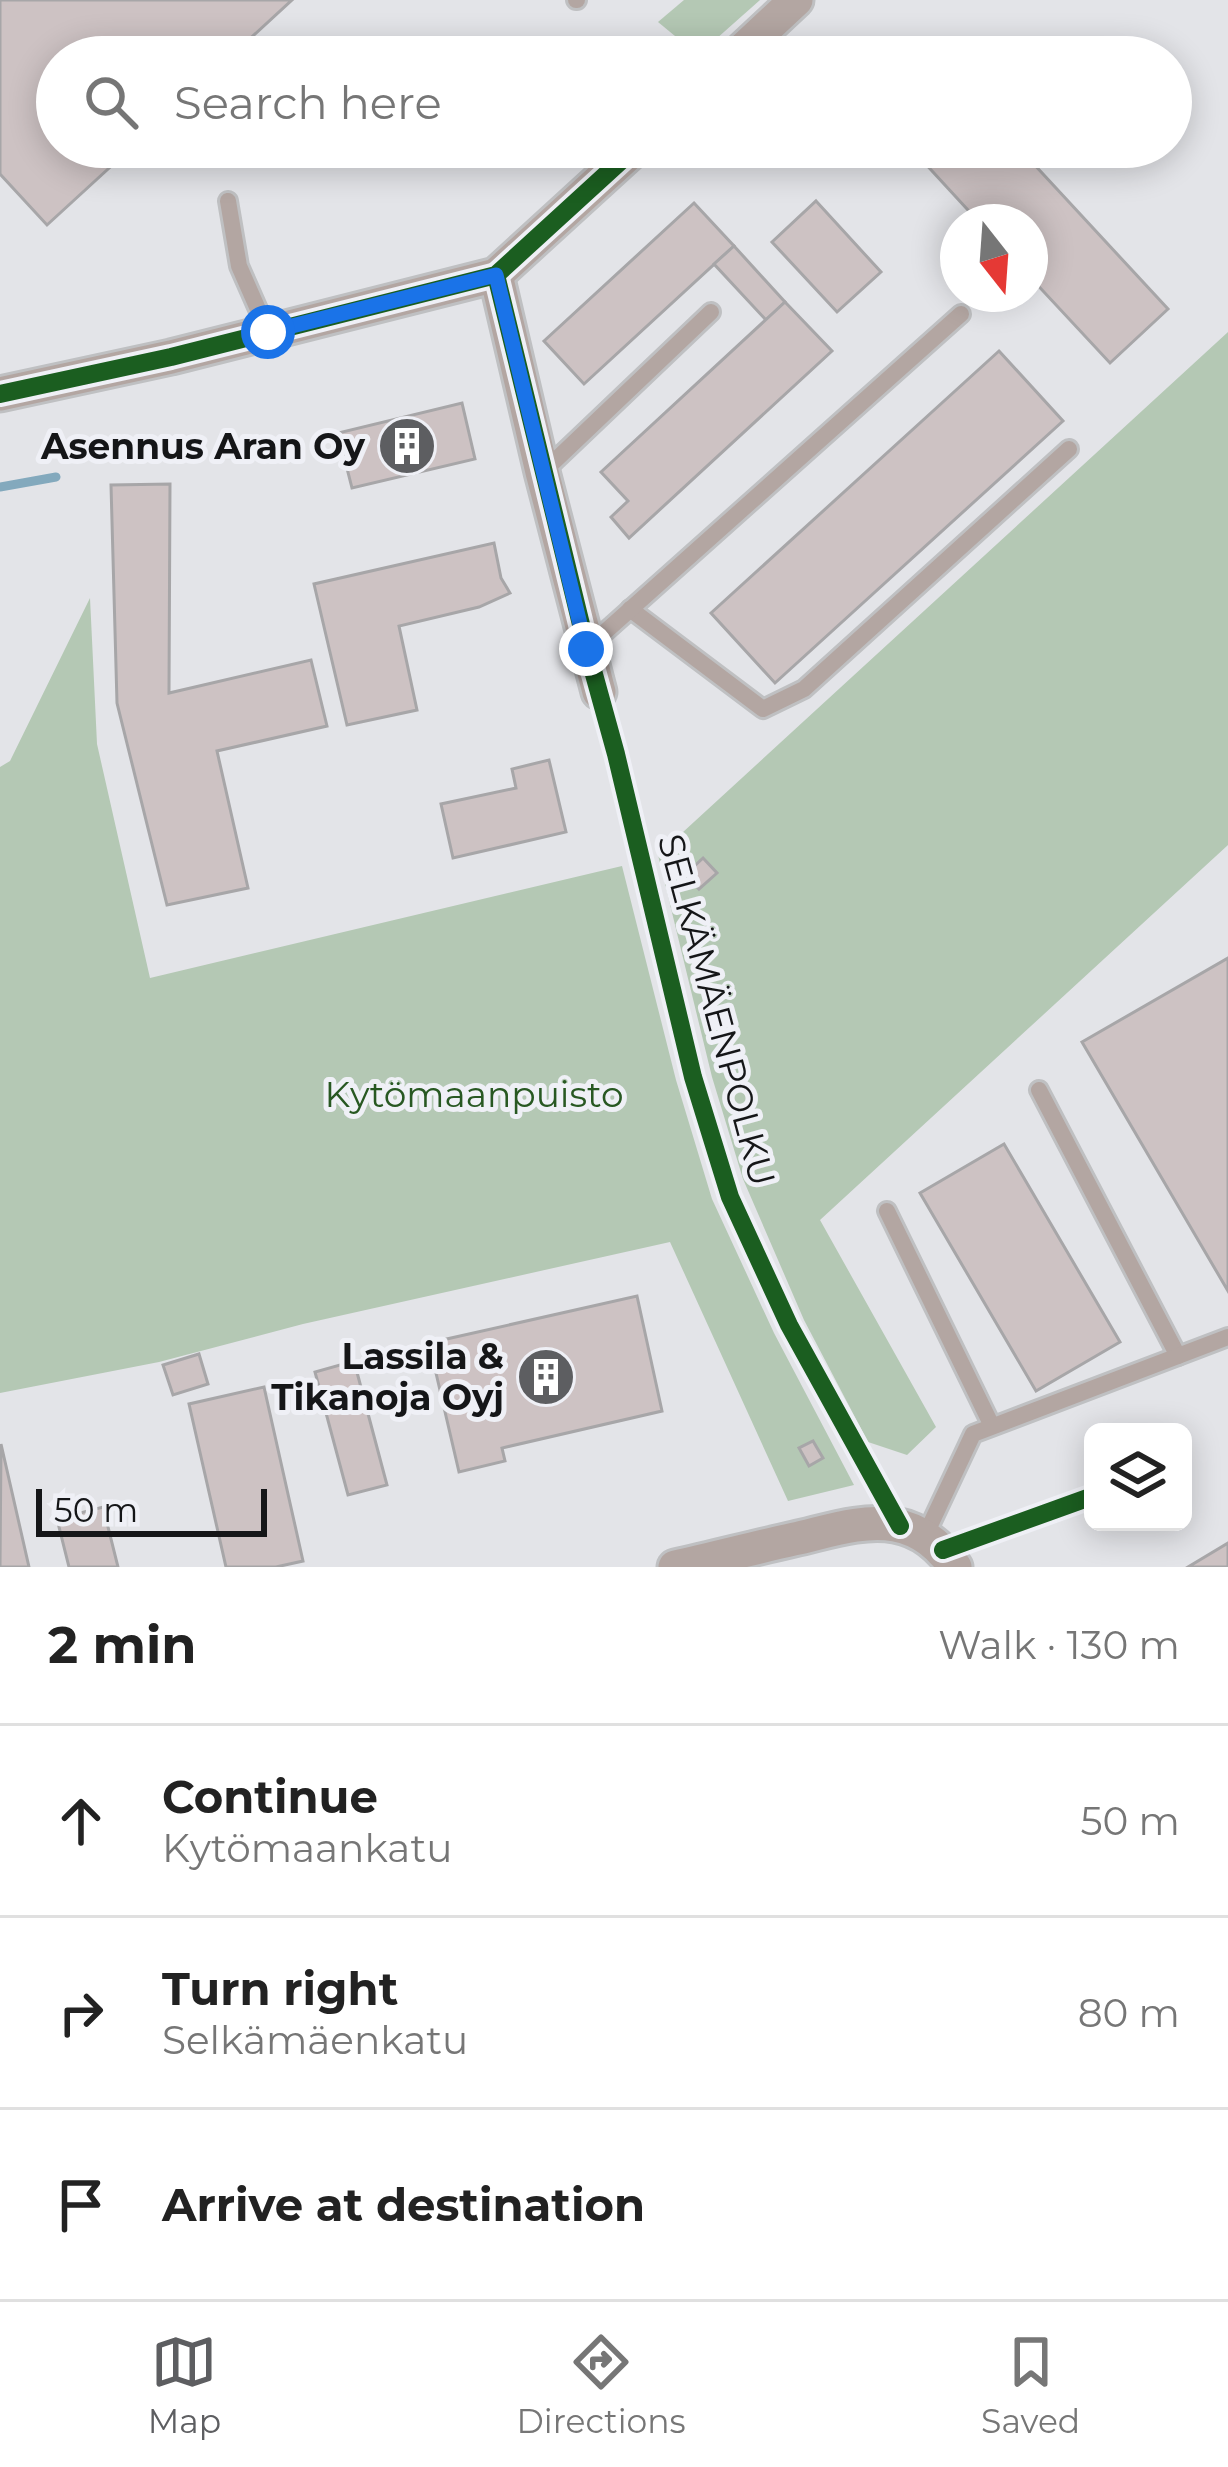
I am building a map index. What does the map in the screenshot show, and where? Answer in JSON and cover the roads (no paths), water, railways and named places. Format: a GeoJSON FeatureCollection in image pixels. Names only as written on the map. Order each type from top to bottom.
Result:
{"type":"FeatureCollection","features":[{"type":"Feature","properties":{"kind":"street"},"geometry":{"type":"LineString","coordinates":[[757,36],[796,0]]}},
{"type":"Feature","properties":{"kind":"street"},"geometry":{"type":"LineString","coordinates":[[0,394],[171,357],[496,275],[613,168]]}},
{"type":"Feature","properties":{"kind":"street"},"geometry":{"type":"LineString","coordinates":[[496,275],[599,692]]}},
{"type":"Feature","properties":{"kind":"street"},"geometry":{"type":"LineString","coordinates":[[675,1567],[844,1527],[880,1523],[925,1536],[955,1567]]}},
{"type":"Feature","properties":{"kind":"lane"},"geometry":{"type":"LineString","coordinates":[[228,201],[239,266],[268,332]]}},
{"type":"Feature","properties":{"kind":"lane"},"geometry":{"type":"LineString","coordinates":[[542,472],[711,312]]}},
{"type":"Feature","properties":{"kind":"lane"},"geometry":{"type":"LineString","coordinates":[[586,649],[961,314]]}},
{"type":"Feature","properties":{"kind":"lane"},"geometry":{"type":"LineString","coordinates":[[630,610],[763,709],[804,689],[1069,448]]}},
{"type":"Feature","properties":{"kind":"lane"},"geometry":{"type":"LineString","coordinates":[[1039,1090],[1178,1356]]}},
{"type":"Feature","properties":{"kind":"lane"},"geometry":{"type":"LineString","coordinates":[[887,1211],[992,1426]]}},
{"type":"Feature","properties":{"kind":"lane"},"geometry":{"type":"LineString","coordinates":[[925,1536],[973,1434],[1228,1336]]}},
{"type":"Feature","properties":{"kind":"waterway"},"geometry":{"type":"LineString","coordinates":[[0,487],[56,477]]}},
{"type":"Feature","properties":{"kind":"place","name":"Asennus Aran Oy"},"geometry":{"type":"Point","coordinates":[407,446]}},
{"type":"Feature","properties":{"kind":"place","name":"Lassila & Tikanoja Oyj"},"geometry":{"type":"Point","coordinates":[546,1377]}},
{"type":"Feature","properties":{"kind":"park label","name":"Kytömaanpuisto"},"geometry":{"type":"Point","coordinates":[474,1094]}}]}
